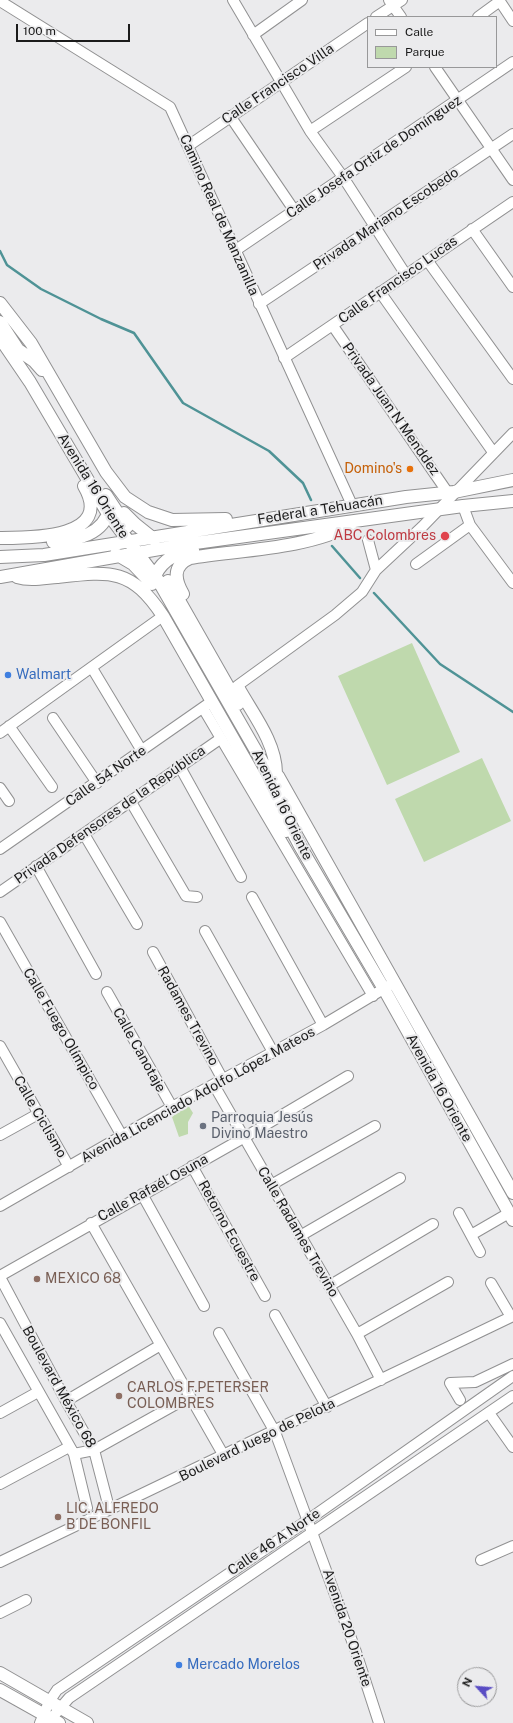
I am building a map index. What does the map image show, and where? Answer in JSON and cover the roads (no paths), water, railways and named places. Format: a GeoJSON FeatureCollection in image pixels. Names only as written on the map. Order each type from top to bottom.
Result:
{"type":"FeatureCollection","features":[{"type":"Feature","properties":{"kind":"main road"},"geometry":{"type":"LineString","coordinates":[[0,302],[31,343],[106,472],[125,497],[148,512],[172,520],[223,519],[245,523]]}},
{"type":"Feature","properties":{"kind":"main road","name":"Avenida 16 Oriente"},"geometry":{"type":"LineString","coordinates":[[0,322],[33,371],[109,509]]}},
{"type":"Feature","properties":{"kind":"main road"},"geometry":{"type":"LineString","coordinates":[[2,340],[34,361],[46,375],[120,507],[135,524],[152,537],[171,546]]}},
{"type":"Feature","properties":{"kind":"main road"},"geometry":{"type":"LineString","coordinates":[[0,538],[36,536],[74,530],[86,519],[91,506],[87,491],[9,361],[2,340]]}},
{"type":"Feature","properties":{"kind":"main road","name":"Avenida 16 Oriente"},"geometry":{"type":"LineString","coordinates":[[2,340],[109,509],[141,552],[155,576],[226,682],[275,774],[395,982],[513,1193]]}},
{"type":"Feature","properties":{"kind":"main road","name":"Federal a Tehuacán"},"geometry":{"type":"LineString","coordinates":[[0,557],[23,557],[132,541],[352,505],[451,492],[513,480]]}},
{"type":"Feature","properties":{"kind":"main road"},"geometry":{"type":"LineString","coordinates":[[462,506],[464,498],[477,486]]}},
{"type":"Feature","properties":{"kind":"main road"},"geometry":{"type":"LineString","coordinates":[[275,774],[275,758],[271,747],[177,583],[176,575],[180,566],[190,558],[311,539],[339,531],[371,508],[406,497]]}},
{"type":"Feature","properties":{"kind":"main road","name":"Federal a Tehuacán"},"geometry":{"type":"LineString","coordinates":[[5,576],[171,546],[462,506],[513,501]]}},
{"type":"Feature","properties":{"kind":"main road"},"geometry":{"type":"LineString","coordinates":[[0,545],[82,538],[97,529],[109,509]]}},
{"type":"Feature","properties":{"kind":"main road"},"geometry":{"type":"LineString","coordinates":[[156,606],[155,576],[170,558],[192,550],[297,534],[351,522]]}},
{"type":"Feature","properties":{"kind":"main road"},"geometry":{"type":"LineString","coordinates":[[90,547],[119,555],[138,568],[155,576]]}},
{"type":"Feature","properties":{"kind":"main road"},"geometry":{"type":"LineString","coordinates":[[5,576],[37,579],[94,573],[116,575],[129,580],[141,588],[156,606],[203,673],[207,705],[280,823],[300,846]]}},
{"type":"Feature","properties":{"kind":"main road","name":"Avenida 16 Oriente"},"geometry":{"type":"LineString","coordinates":[[155,576],[203,673],[275,774],[279,794],[289,825],[300,846],[384,989],[511,1217]]}},
{"type":"Feature","properties":{"kind":"main road"},"geometry":{"type":"LineString","coordinates":[[0,1673],[87,1723]]}},
{"type":"Feature","properties":{"kind":"main road"},"geometry":{"type":"LineString","coordinates":[[0,1690],[48,1720]]}},
{"type":"Feature","properties":{"kind":"street","name":"Camino Real de Manzanilla"},"geometry":{"type":"LineString","coordinates":[[0,0],[170,107],[352,505]]}},
{"type":"Feature","properties":{"kind":"street"},"geometry":{"type":"LineString","coordinates":[[233,0],[310,131],[343,178],[406,275]]}},
{"type":"Feature","properties":{"kind":"street"},"geometry":{"type":"LineString","coordinates":[[253,35],[302,0]]}},
{"type":"Feature","properties":{"kind":"street"},"geometry":{"type":"LineString","coordinates":[[479,16],[500,1],[512,19]]}},
{"type":"Feature","properties":{"kind":"street"},"geometry":{"type":"LineString","coordinates":[[377,16],[395,2],[401,16]]}},
{"type":"Feature","properties":{"kind":"street","name":"Calle Francisco Villa"},"geometry":{"type":"LineString","coordinates":[[188,146],[367,23]]}},
{"type":"Feature","properties":{"kind":"street","name":"Calle Josefa Ortiz de Domínguez"},"geometry":{"type":"LineString","coordinates":[[236,250],[513,62]]}},
{"type":"Feature","properties":{"kind":"street"},"geometry":{"type":"LineString","coordinates":[[310,131],[404,68]]}},
{"type":"Feature","properties":{"kind":"street"},"geometry":{"type":"LineString","coordinates":[[436,68],[513,180]]}},
{"type":"Feature","properties":{"kind":"street"},"geometry":{"type":"LineString","coordinates":[[230,116],[294,210]]}},
{"type":"Feature","properties":{"kind":"street","name":"Privada Mariano Escobedo"},"geometry":{"type":"LineString","coordinates":[[259,304],[513,134]]}},
{"type":"Feature","properties":{"kind":"street","name":"Calle Francisco Lucas"},"geometry":{"type":"LineString","coordinates":[[284,358],[513,202]]}},
{"type":"Feature","properties":{"kind":"street"},"geometry":{"type":"LineString","coordinates":[[472,229],[513,287]]}},
{"type":"Feature","properties":{"kind":"street"},"geometry":{"type":"LineString","coordinates":[[427,260],[513,379]]}},
{"type":"Feature","properties":{"kind":"street"},"geometry":{"type":"LineString","coordinates":[[380,292],[493,452]]}},
{"type":"Feature","properties":{"kind":"street","name":"Privada Juan N Menddez"},"geometry":{"type":"LineString","coordinates":[[333,326],[451,492]]}},
{"type":"Feature","properties":{"kind":"street"},"geometry":{"type":"LineString","coordinates":[[237,686],[335,615],[362,592],[376,570],[438,510],[451,492],[513,433]]}},
{"type":"Feature","properties":{"kind":"street"},"geometry":{"type":"LineString","coordinates":[[462,506],[470,525],[513,583]]}},
{"type":"Feature","properties":{"kind":"street"},"geometry":{"type":"LineString","coordinates":[[416,564],[470,525]]}},
{"type":"Feature","properties":{"kind":"street"},"geometry":{"type":"LineString","coordinates":[[368,540],[376,570]]}},
{"type":"Feature","properties":{"kind":"street"},"geometry":{"type":"LineString","coordinates":[[0,733],[163,616]]}},
{"type":"Feature","properties":{"kind":"street"},"geometry":{"type":"LineString","coordinates":[[92,668],[142,751]]}},
{"type":"Feature","properties":{"kind":"street","name":"Calle 54 Norte"},"geometry":{"type":"LineString","coordinates":[[0,849],[97,783],[207,705]]}},
{"type":"Feature","properties":{"kind":"street","name":"Privada Defensores de la República"},"geometry":{"type":"LineString","coordinates":[[207,705],[220,739],[373,996]]}},
{"type":"Feature","properties":{"kind":"street"},"geometry":{"type":"LineString","coordinates":[[53,718],[97,783]]}},
{"type":"Feature","properties":{"kind":"street"},"geometry":{"type":"LineString","coordinates":[[9,726],[52,787]]}},
{"type":"Feature","properties":{"kind":"street","name":"Privada Defensores de la República"},"geometry":{"type":"LineString","coordinates":[[0,892],[220,739]]}},
{"type":"Feature","properties":{"kind":"street"},"geometry":{"type":"LineString","coordinates":[[180,767],[241,877]]}},
{"type":"Feature","properties":{"kind":"street"},"geometry":{"type":"LineString","coordinates":[[0,788],[9,801]]}},
{"type":"Feature","properties":{"kind":"street"},"geometry":{"type":"LineString","coordinates":[[131,802],[186,896],[197,897]]}},
{"type":"Feature","properties":{"kind":"street"},"geometry":{"type":"LineString","coordinates":[[84,834],[138,924]]}},
{"type":"Feature","properties":{"kind":"street"},"geometry":{"type":"LineString","coordinates":[[36,866],[96,974]]}},
{"type":"Feature","properties":{"kind":"street"},"geometry":{"type":"LineString","coordinates":[[252,897],[323,1025]]}},
{"type":"Feature","properties":{"kind":"street","name":"Calle Fuego Olímpico"},"geometry":{"type":"LineString","coordinates":[[0,922],[122,1136]]}},
{"type":"Feature","properties":{"kind":"street"},"geometry":{"type":"LineString","coordinates":[[205,931],[273,1052]]}},
{"type":"Feature","properties":{"kind":"street","name":"Radames Trevino"},"geometry":{"type":"LineString","coordinates":[[152,952],[218,1083]]}},
{"type":"Feature","properties":{"kind":"street","name":"Avenida Licenciado Adolfo López Mateos"},"geometry":{"type":"LineString","coordinates":[[0,1206],[172,1107],[323,1025],[395,982]]}},
{"type":"Feature","properties":{"kind":"street","name":"Calle Canotaje"},"geometry":{"type":"LineString","coordinates":[[107,992],[172,1107]]}},
{"type":"Feature","properties":{"kind":"street","name":"Calle Ciclismo"},"geometry":{"type":"LineString","coordinates":[[0,1046],[69,1167]]}},
{"type":"Feature","properties":{"kind":"street","name":"Calle Rafaél Osuna"},"geometry":{"type":"LineString","coordinates":[[0,1277],[91,1223],[245,1137],[348,1076]]}},
{"type":"Feature","properties":{"kind":"street","name":"Calle Radames Treviño"},"geometry":{"type":"LineString","coordinates":[[218,1083],[271,1185],[357,1334],[381,1380]]}},
{"type":"Feature","properties":{"kind":"street"},"geometry":{"type":"LineString","coordinates":[[0,1135],[38,1114]]}},
{"type":"Feature","properties":{"kind":"street"},"geometry":{"type":"LineString","coordinates":[[271,1185],[375,1126]]}},
{"type":"Feature","properties":{"kind":"street","name":"Retorno Ecuestre"},"geometry":{"type":"LineString","coordinates":[[192,1166],[265,1296]]}},
{"type":"Feature","properties":{"kind":"street"},"geometry":{"type":"LineString","coordinates":[[300,1236],[400,1178]]}},
{"type":"Feature","properties":{"kind":"street"},"geometry":{"type":"LineString","coordinates":[[142,1194],[204,1306]]}},
{"type":"Feature","properties":{"kind":"street"},"geometry":{"type":"LineString","coordinates":[[459,1213],[480,1252]]}},
{"type":"Feature","properties":{"kind":"street"},"geometry":{"type":"LineString","coordinates":[[471,1235],[511,1217]]}},
{"type":"Feature","properties":{"kind":"street"},"geometry":{"type":"LineString","coordinates":[[91,1223],[224,1456]]}},
{"type":"Feature","properties":{"kind":"street"},"geometry":{"type":"LineString","coordinates":[[329,1286],[433,1224]]}},
{"type":"Feature","properties":{"kind":"street","name":"Boulevard México 68"},"geometry":{"type":"LineString","coordinates":[[0,1277],[66,1401],[94,1450],[107,1500]]}},
{"type":"Feature","properties":{"kind":"street"},"geometry":{"type":"LineString","coordinates":[[357,1334],[448,1282]]}},
{"type":"Feature","properties":{"kind":"street"},"geometry":{"type":"LineString","coordinates":[[491,1283],[512,1317]]}},
{"type":"Feature","properties":{"kind":"street"},"geometry":{"type":"LineString","coordinates":[[275,1315],[327,1407]]}},
{"type":"Feature","properties":{"kind":"street","name":"Boulevard Juego de Pelota"},"geometry":{"type":"LineString","coordinates":[[0,1562],[275,1432],[512,1317]]}},
{"type":"Feature","properties":{"kind":"street","name":"Boulevard México 68"},"geometry":{"type":"LineString","coordinates":[[0,1323],[4,1342],[38,1392],[71,1450],[87,1508]]}},
{"type":"Feature","properties":{"kind":"street","name":"Avenida 20 Oriente"},"geometry":{"type":"LineString","coordinates":[[219,1333],[275,1432],[355,1649],[379,1723]]}},
{"type":"Feature","properties":{"kind":"street"},"geometry":{"type":"LineString","coordinates":[[66,1401],[160,1346]]}},
{"type":"Feature","properties":{"kind":"street"},"geometry":{"type":"LineString","coordinates":[[460,1400],[450,1383],[475,1382],[513,1364]]}},
{"type":"Feature","properties":{"kind":"street","name":"Calle 46 A Norte"},"geometry":{"type":"LineString","coordinates":[[48,1720],[49,1702],[57,1690],[308,1520],[513,1376]]}},
{"type":"Feature","properties":{"kind":"street"},"geometry":{"type":"LineString","coordinates":[[475,1382],[483,1396]]}},
{"type":"Feature","properties":{"kind":"street"},"geometry":{"type":"LineString","coordinates":[[0,1413],[38,1392]]}},
{"type":"Feature","properties":{"kind":"street","name":"Calle 46 A Norte"},"geometry":{"type":"LineString","coordinates":[[48,1720],[70,1698],[513,1396]]}},
{"type":"Feature","properties":{"kind":"street"},"geometry":{"type":"LineString","coordinates":[[0,1484],[71,1450],[94,1450],[190,1397]]}},
{"type":"Feature","properties":{"kind":"street"},"geometry":{"type":"LineString","coordinates":[[489,1413],[513,1446]]}},
{"type":"Feature","properties":{"kind":"street"},"geometry":{"type":"LineString","coordinates":[[481,1560],[513,1546]]}},
{"type":"Feature","properties":{"kind":"street"},"geometry":{"type":"LineString","coordinates":[[232,1572],[238,1583]]}},
{"type":"Feature","properties":{"kind":"street"},"geometry":{"type":"LineString","coordinates":[[0,1613],[26,1600]]}},
{"type":"Feature","properties":{"kind":"street"},"geometry":{"type":"LineString","coordinates":[[136,1637],[143,1648]]}},
{"type":"Feature","properties":{"kind":"waterway"},"geometry":{"type":"LineString","coordinates":[[0,251],[7,265],[41,289],[101,319],[134,333],[183,403],[269,451],[303,483],[311,500]]}},
{"type":"Feature","properties":{"kind":"waterway"},"geometry":{"type":"LineString","coordinates":[[332,546],[360,578]]}},
{"type":"Feature","properties":{"kind":"waterway"},"geometry":{"type":"LineString","coordinates":[[374,593],[440,664],[513,712]]}},
{"type":"Feature","properties":{"kind":"place","name":"Domino's"},"geometry":{"type":"Point","coordinates":[410,469]}},
{"type":"Feature","properties":{"kind":"place","name":"ABC Colombres"},"geometry":{"type":"Point","coordinates":[445,536]}},
{"type":"Feature","properties":{"kind":"place","name":"Walmart"},"geometry":{"type":"Point","coordinates":[8,675]}},
{"type":"Feature","properties":{"kind":"place","name":"Parroquia Jesús Divino Maestro"},"geometry":{"type":"Point","coordinates":[203,1126]}},
{"type":"Feature","properties":{"kind":"place","name":"MEXICO 68"},"geometry":{"type":"Point","coordinates":[37,1279]}},
{"type":"Feature","properties":{"kind":"place","name":"CARLOS F.PETERSER COLOMBRES"},"geometry":{"type":"Point","coordinates":[119,1396]}},
{"type":"Feature","properties":{"kind":"place","name":"LIC. ALFREDO B DE BONFIL"},"geometry":{"type":"Point","coordinates":[58,1517]}},
{"type":"Feature","properties":{"kind":"place","name":"Mercado Morelos"},"geometry":{"type":"Point","coordinates":[179,1665]}}]}
